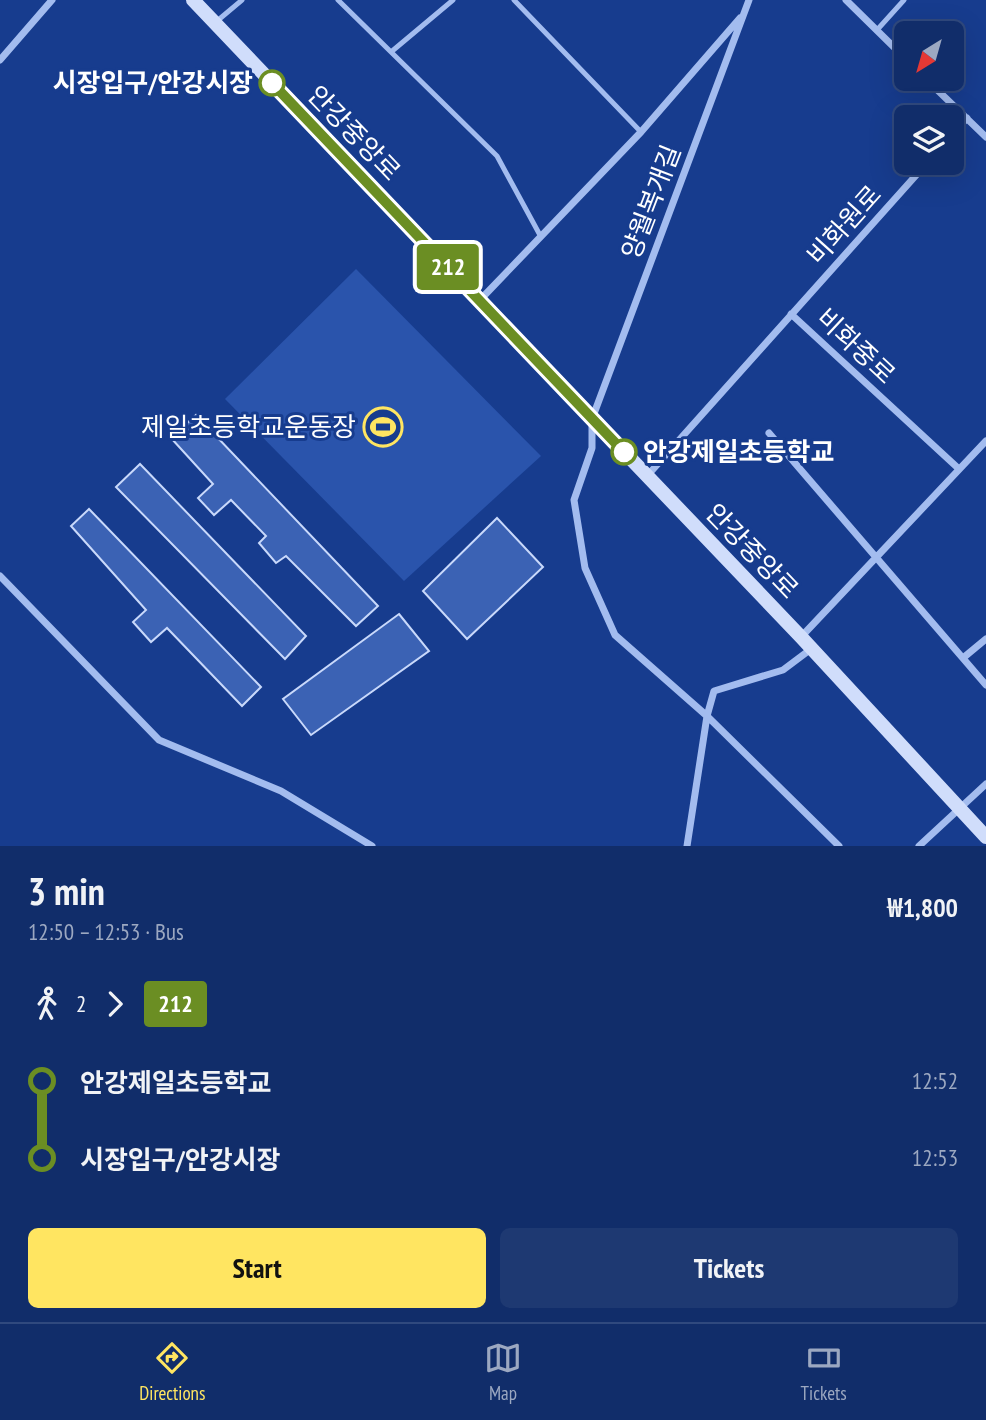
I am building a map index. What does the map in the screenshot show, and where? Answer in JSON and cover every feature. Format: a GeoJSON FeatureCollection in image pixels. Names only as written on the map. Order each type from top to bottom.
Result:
{"type":"FeatureCollection","features":[{"type":"Feature","properties":{"kind":"main road","name":"안강중앙로"},"geometry":{"type":"LineString","coordinates":[[193,0],[801,638],[986,837]]}},
{"type":"Feature","properties":{"kind":"street"},"geometry":{"type":"LineString","coordinates":[[0,61],[52,0]]}},
{"type":"Feature","properties":{"kind":"street","name":"양월복개길"},"geometry":{"type":"LineString","coordinates":[[749,0],[592,419],[592,448],[574,500],[585,568],[615,635],[707,716],[839,846]]}},
{"type":"Feature","properties":{"kind":"street"},"geometry":{"type":"LineString","coordinates":[[480,301],[641,132],[757,0]]}},
{"type":"Feature","properties":{"kind":"street"},"geometry":{"type":"LineString","coordinates":[[846,0],[894,47]]}},
{"type":"Feature","properties":{"kind":"street"},"geometry":{"type":"LineString","coordinates":[[939,91],[986,137]]}},
{"type":"Feature","properties":{"kind":"street"},"geometry":{"type":"LineString","coordinates":[[964,121],[967,118]]}},
{"type":"Feature","properties":{"kind":"street","name":"비화원로"},"geometry":{"type":"LineString","coordinates":[[792,314],[916,175]]}},
{"type":"Feature","properties":{"kind":"street","name":"비화중로"},"geometry":{"type":"LineString","coordinates":[[647,476],[792,314],[959,469]]}},
{"type":"Feature","properties":{"kind":"street"},"geometry":{"type":"LineString","coordinates":[[769,433],[986,685]]}},
{"type":"Feature","properties":{"kind":"street"},"geometry":{"type":"LineString","coordinates":[[801,638],[986,441]]}},
{"type":"Feature","properties":{"kind":"street"},"geometry":{"type":"LineString","coordinates":[[0,576],[159,740],[281,791],[372,846]]}},
{"type":"Feature","properties":{"kind":"street"},"geometry":{"type":"LineString","coordinates":[[963,658],[986,639]]}},
{"type":"Feature","properties":{"kind":"street"},"geometry":{"type":"LineString","coordinates":[[687,846],[707,716],[714,691],[783,670],[811,649]]}},
{"type":"Feature","properties":{"kind":"street"},"geometry":{"type":"LineString","coordinates":[[919,846],[986,784]]}},
{"type":"Feature","properties":{"kind":"lane"},"geometry":{"type":"LineString","coordinates":[[215,23],[242,0]]}},
{"type":"Feature","properties":{"kind":"lane"},"geometry":{"type":"LineString","coordinates":[[338,0],[497,156],[541,237]]}},
{"type":"Feature","properties":{"kind":"lane"},"geometry":{"type":"LineString","coordinates":[[391,52],[453,0]]}},
{"type":"Feature","properties":{"kind":"lane"},"geometry":{"type":"LineString","coordinates":[[514,0],[641,132]]}},
{"type":"Feature","properties":{"kind":"lane"},"geometry":{"type":"LineString","coordinates":[[877,30],[904,0]]}},
{"type":"Feature","properties":{"kind":"shaded area","name":"제일초등학교운동장"},"geometry":{"type":"Polygon","coordinates":[[[356,269],[541,456],[404,581],[225,399],[356,269]]]}},
{"type":"Feature","properties":{"kind":"building"},"geometry":{"type":"Polygon","coordinates":[[[196,415],[378,606],[356,626],[286,556],[276,563],[259,543],[266,536],[231,500],[214,515],[198,498],[213,484],[171,438],[196,415]]]}},
{"type":"Feature","properties":{"kind":"building"},"geometry":{"type":"Polygon","coordinates":[[[140,464],[306,636],[285,659],[116,487],[140,464]]]}},
{"type":"Feature","properties":{"kind":"building"},"geometry":{"type":"Polygon","coordinates":[[[89,509],[261,687],[242,706],[167,628],[151,642],[133,622],[146,610],[71,526],[89,509]]]}},
{"type":"Feature","properties":{"kind":"building"},"geometry":{"type":"Polygon","coordinates":[[[497,518],[543,567],[467,639],[423,591],[497,518]]]}},
{"type":"Feature","properties":{"kind":"building"},"geometry":{"type":"Polygon","coordinates":[[[399,614],[429,651],[311,735],[283,699],[399,614]]]}},
{"type":"Feature","properties":{"kind":"bus line","name":"212"},"geometry":{"type":"LineString","coordinates":[[272,83],[624,452]]}},
{"type":"Feature","properties":{"kind":"place","name":"시장입구/안강시장"},"geometry":{"type":"Point","coordinates":[272,83]}},
{"type":"Feature","properties":{"kind":"place","name":"제일초등학교운동장"},"geometry":{"type":"Point","coordinates":[383,427]}},
{"type":"Feature","properties":{"kind":"place","name":"안강제일초등학교"},"geometry":{"type":"Point","coordinates":[624,452]}}]}
